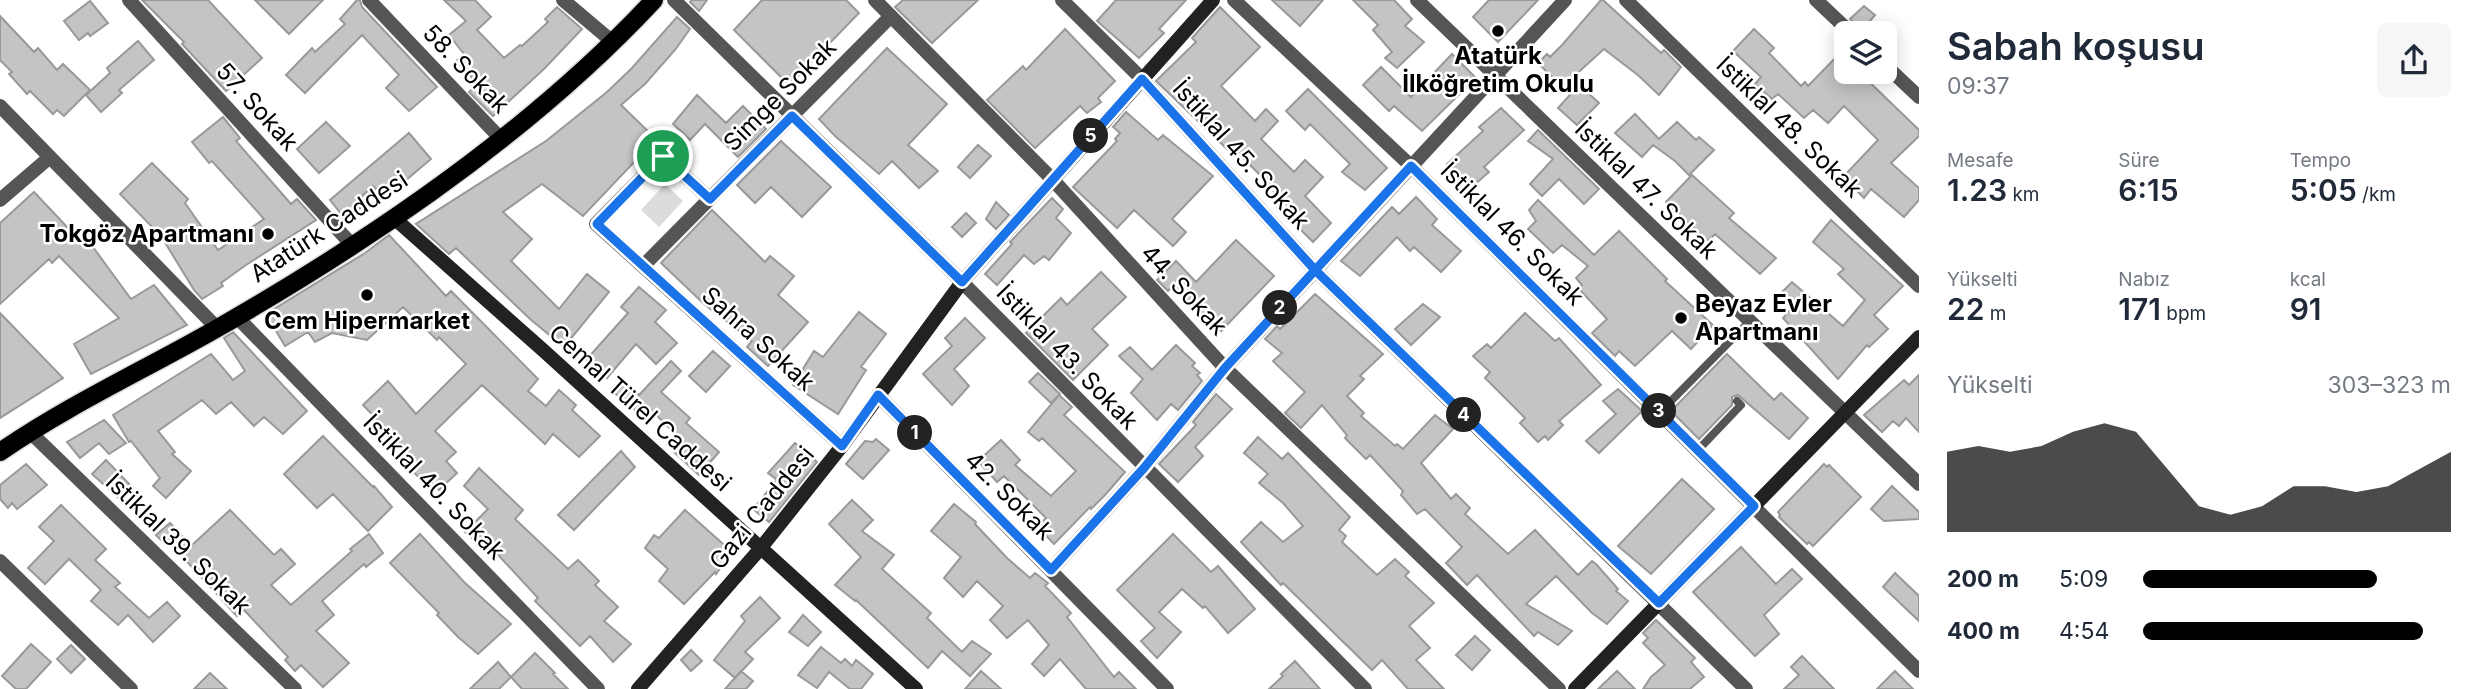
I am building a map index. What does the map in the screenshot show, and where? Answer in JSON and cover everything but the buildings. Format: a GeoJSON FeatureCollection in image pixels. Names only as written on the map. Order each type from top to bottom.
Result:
{"type":"FeatureCollection","features":[{"type":"Feature","properties":{"kind":"main road","name":"Atatürk Caddesi"},"geometry":{"type":"LineString","coordinates":[[0,453],[30,432],[217,328],[394,218],[501,139],[614,43],[654,0]]}},
{"type":"Feature","properties":{"kind":"street","name":"57. Sokak"},"geometry":{"type":"LineString","coordinates":[[130,0],[352,245]]}},
{"type":"Feature","properties":{"kind":"street","name":"58. Sokak"},"geometry":{"type":"LineString","coordinates":[[369,0],[501,139]]}},
{"type":"Feature","properties":{"kind":"street"},"geometry":{"type":"LineString","coordinates":[[563,0],[614,43]]}},
{"type":"Feature","properties":{"kind":"street","name":"İstiklal 43. Sokak"},"geometry":{"type":"LineString","coordinates":[[674,0],[962,282],[1365,689]]}},
{"type":"Feature","properties":{"kind":"street","name":"44. Sokak"},"geometry":{"type":"LineString","coordinates":[[875,0],[1053,180],[1225,368],[1559,689]]}},
{"type":"Feature","properties":{"kind":"street","name":"İstiklal 45. Sokak"},"geometry":{"type":"LineString","coordinates":[[1062,0],[1142,79],[1315,270],[1746,689]]}},
{"type":"Feature","properties":{"kind":"street","name":"Gazi Caddesi"},"geometry":{"type":"LineString","coordinates":[[638,689],[760,549],[842,446],[962,282],[1213,0]]}},
{"type":"Feature","properties":{"kind":"street","name":"İstiklal 46. Sokak"},"geometry":{"type":"LineString","coordinates":[[1234,0],[1411,166],[1919,671]]}},
{"type":"Feature","properties":{"kind":"street","name":"İstiklal 47. Sokak"},"geometry":{"type":"LineString","coordinates":[[1417,0],[1919,484]]}},
{"type":"Feature","properties":{"kind":"street"},"geometry":{"type":"LineString","coordinates":[[1051,570],[1144,468],[1225,368],[1565,0]]}},
{"type":"Feature","properties":{"kind":"street","name":"İstiklal 48. Sokak"},"geometry":{"type":"LineString","coordinates":[[1626,0],[1919,286]]}},
{"type":"Feature","properties":{"kind":"street"},"geometry":{"type":"LineString","coordinates":[[1816,0],[1838,21]]}},
{"type":"Feature","properties":{"kind":"street","name":"Simge Sokak"},"geometry":{"type":"LineString","coordinates":[[643,266],[891,16]]}},
{"type":"Feature","properties":{"kind":"street"},"geometry":{"type":"LineString","coordinates":[[1897,76],[1919,97]]}},
{"type":"Feature","properties":{"kind":"street"},"geometry":{"type":"LineString","coordinates":[[0,106],[217,328]]}},
{"type":"Feature","properties":{"kind":"street","name":"Sahra Sokak"},"geometry":{"type":"LineString","coordinates":[[710,199],[663,156],[597,224],[842,446]]}},
{"type":"Feature","properties":{"kind":"street"},"geometry":{"type":"LineString","coordinates":[[0,200],[50,157]]}},
{"type":"Feature","properties":{"kind":"street","name":"Cemal Türel Caddesi"},"geometry":{"type":"LineString","coordinates":[[394,218],[916,689]]}},
{"type":"Feature","properties":{"kind":"street","name":"İstiklal 40. Sokak"},"geometry":{"type":"LineString","coordinates":[[236,316],[598,689]]}},
{"type":"Feature","properties":{"kind":"street"},"geometry":{"type":"LineString","coordinates":[[1575,689],[1919,337]]}},
{"type":"Feature","properties":{"kind":"street","name":"42. Sokak"},"geometry":{"type":"LineString","coordinates":[[878,395],[1167,689]]}},
{"type":"Feature","properties":{"kind":"street","name":"İstiklal 39. Sokak"},"geometry":{"type":"LineString","coordinates":[[30,432],[295,689]]}},
{"type":"Feature","properties":{"kind":"street"},"geometry":{"type":"LineString","coordinates":[[0,561],[131,689]]}},
{"type":"Feature","properties":{"kind":"lane"},"geometry":{"type":"LineString","coordinates":[[1666,406],[1750,321]]}},
{"type":"Feature","properties":{"kind":"lane"},"geometry":{"type":"LineString","coordinates":[[1698,450],[1741,405],[1737,401]]}},
{"type":"Feature","properties":{"kind":"shaded area"},"geometry":{"type":"Polygon","coordinates":[[[665,184],[683,201],[659,227],[641,210],[665,184]]]}},
{"type":"Feature","properties":{"kind":"place","name":"Atatürk İlköğretim Okulu"},"geometry":{"type":"Point","coordinates":[1498,31]}},
{"type":"Feature","properties":{"kind":"place","name":"Tokgöz Apartmanı"},"geometry":{"type":"Point","coordinates":[268,234]}},
{"type":"Feature","properties":{"kind":"place","name":"Cem Hipermarket"},"geometry":{"type":"Point","coordinates":[367,295]}},
{"type":"Feature","properties":{"kind":"place","name":"Beyaz Evler Apartmanı"},"geometry":{"type":"Point","coordinates":[1681,318]}},
{"type":"Feature","properties":{"kind":"route"},"geometry":{"type":"LineString","coordinates":[[663,156],[597,224],[842,446],[878,395],[1051,570],[1144,468],[1225,368],[1315,270],[1411,166],[1754,506],[1659,603],[1315,270],[1142,79],[962,282],[792,116],[710,199],[663,156]]}}]}
